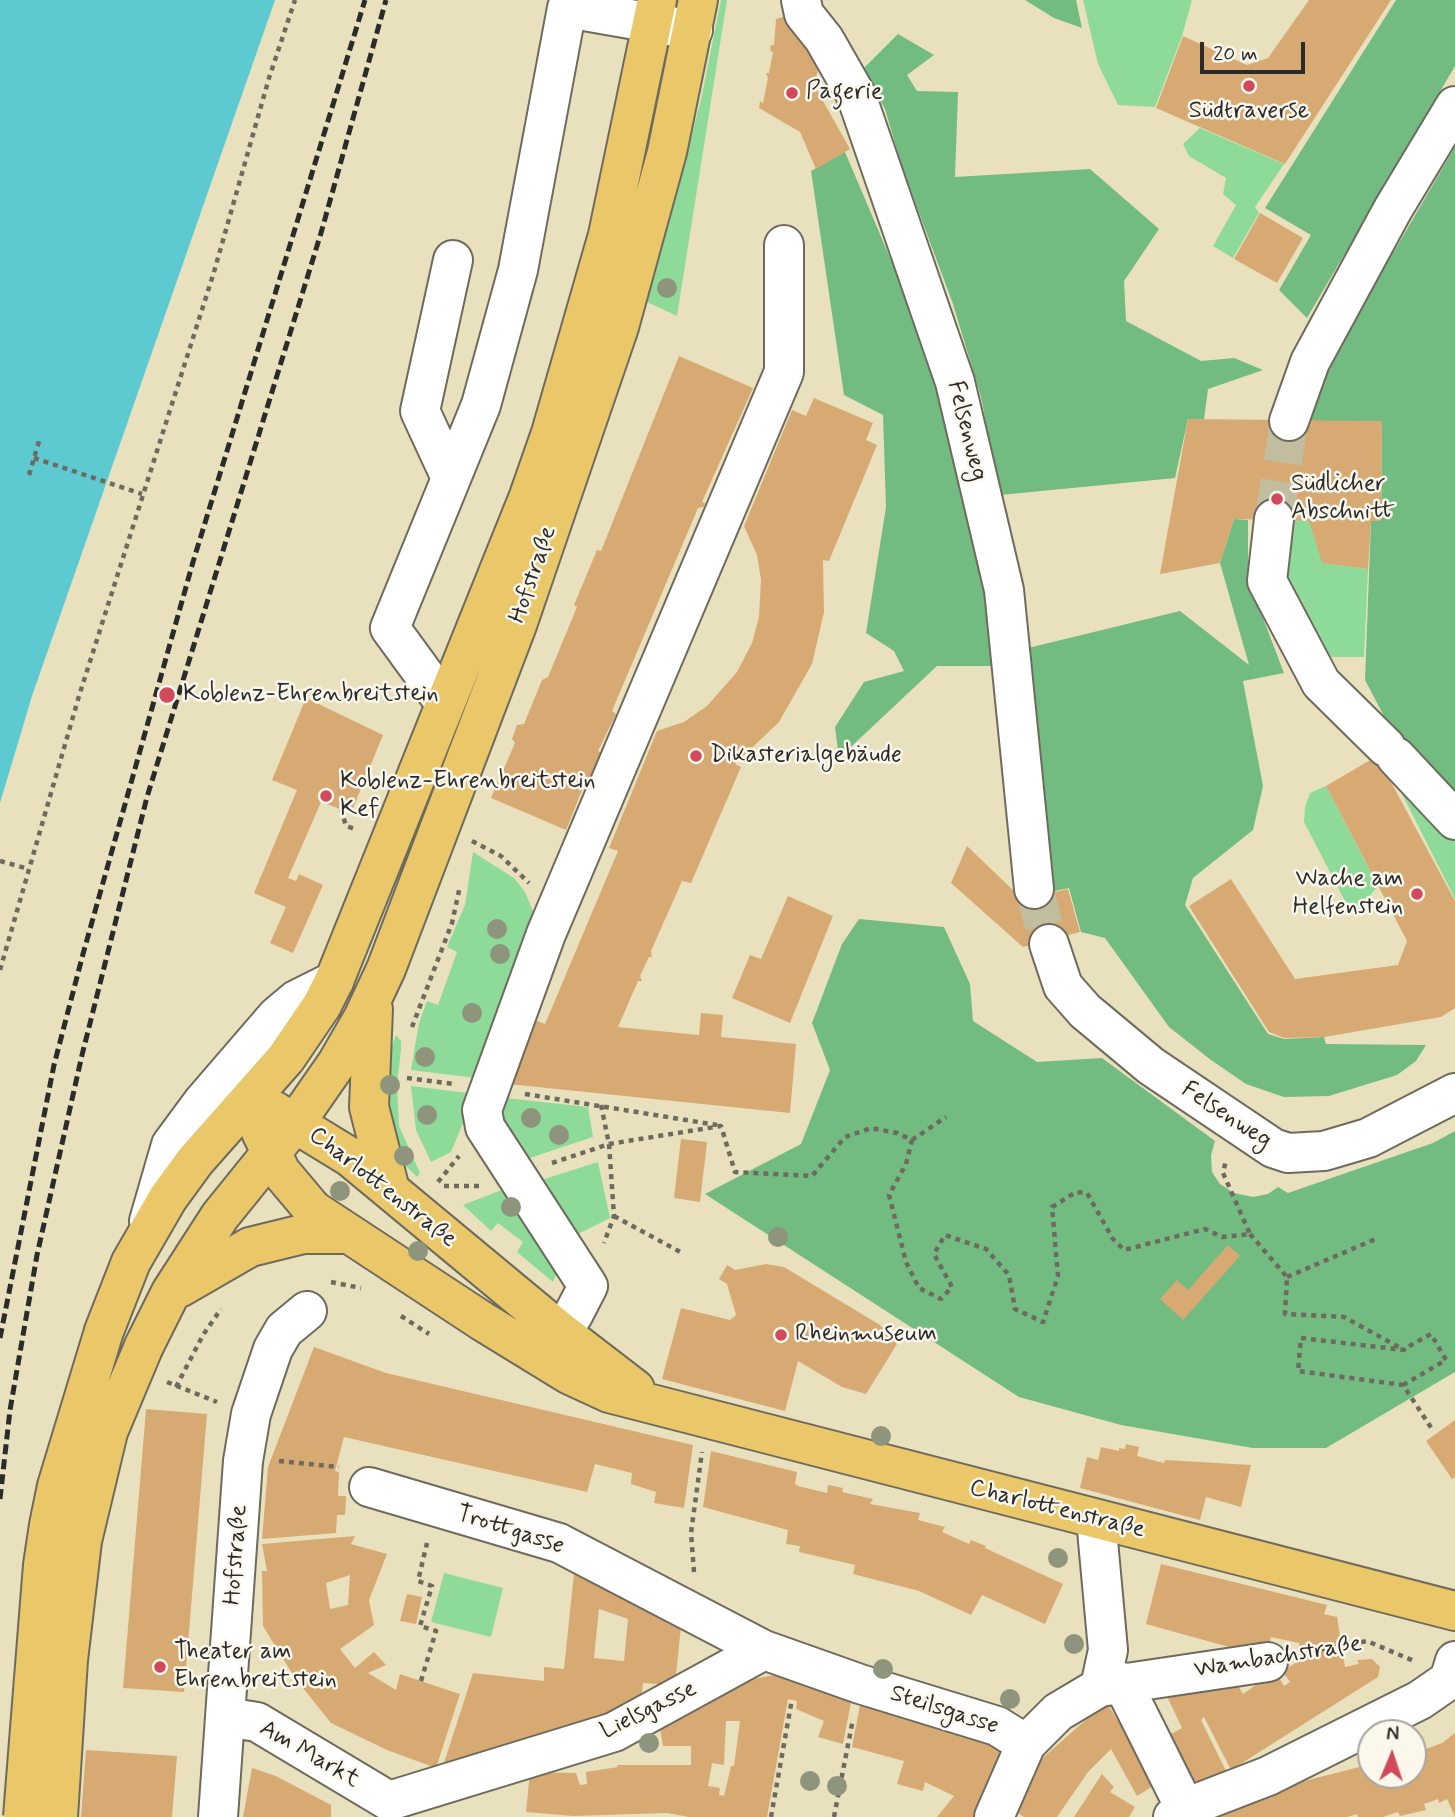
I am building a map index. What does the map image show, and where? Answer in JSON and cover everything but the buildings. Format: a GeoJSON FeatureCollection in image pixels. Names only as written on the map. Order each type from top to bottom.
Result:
{"type":"FeatureCollection","features":[{"type":"Feature","properties":{"kind":"main road","name":"Hofstraße"},"geometry":{"type":"LineString","coordinates":[[23,1817],[43,1565],[49,1525],[57,1486],[104,1331],[123,1280],[145,1236],[195,1161],[286,1058],[322,1005],[334,981],[529,496],[575,357],[608,235],[655,11]]}},
{"type":"Feature","properties":{"kind":"main road","name":"Hofstraße"},"geometry":{"type":"LineString","coordinates":[[58,1817],[68,1660],[82,1541],[108,1432],[144,1346],[171,1292],[220,1216],[296,1122],[337,1063],[374,995],[418,891],[517,625],[619,327],[667,152],[695,15]]}},
{"type":"Feature","properties":{"kind":"main road"},"geometry":{"type":"LineString","coordinates":[[374,995],[369,1107],[390,1190]]}},
{"type":"Feature","properties":{"kind":"main road","name":"Charlottenstraße"},"geometry":{"type":"LineString","coordinates":[[248,1101],[296,1122],[350,1157],[390,1190],[551,1346]]}},
{"type":"Feature","properties":{"kind":"main road","name":"Charlottenstraße"},"geometry":{"type":"LineString","coordinates":[[248,1101],[270,1153],[295,1191],[313,1210],[345,1234],[659,1407],[1455,1611]]}},
{"type":"Feature","properties":{"kind":"main road"},"geometry":{"type":"LineString","coordinates":[[171,1292],[250,1247],[303,1234],[345,1234]]}},
{"type":"Feature","properties":{"kind":"street","name":"Felsenweg"},"geometry":{"type":"LineString","coordinates":[[801,0],[804,14],[824,39],[856,95],[955,382],[1004,590],[1034,890]]}},
{"type":"Feature","properties":{"kind":"street"},"geometry":{"type":"LineString","coordinates":[[444,702],[390,628],[481,405],[518,270],[568,4],[695,15]]}},
{"type":"Feature","properties":{"kind":"street"},"geometry":{"type":"LineString","coordinates":[[1289,421],[1310,362],[1393,209],[1455,106]]}},
{"type":"Feature","properties":{"kind":"street"},"geometry":{"type":"LineString","coordinates":[[551,1346],[588,1286],[485,1126],[482,1110],[546,934],[784,372],[784,245]]}},
{"type":"Feature","properties":{"kind":"street"},"geometry":{"type":"LineString","coordinates":[[452,478],[420,411],[453,260]]}},
{"type":"Feature","properties":{"kind":"street"},"geometry":{"type":"LineString","coordinates":[[1274,519],[1266,581],[1321,683],[1455,820]]}},
{"type":"Feature","properties":{"kind":"street","name":"Felsenweg"},"geometry":{"type":"LineString","coordinates":[[1049,944],[1063,986],[1085,1011],[1151,1066],[1236,1125],[1288,1153],[1324,1151],[1368,1138],[1455,1093]]}},
{"type":"Feature","properties":{"kind":"street"},"geometry":{"type":"LineString","coordinates":[[145,1236],[172,1145],[202,1103],[277,1016],[296,1000],[334,981]]}},
{"type":"Feature","properties":{"kind":"street","name":"Hofstraße"},"geometry":{"type":"LineString","coordinates":[[218,1817],[243,1461],[251,1415],[272,1349],[284,1330],[314,1296]]}},
{"type":"Feature","properties":{"kind":"street","name":"Trottgasse"},"geometry":{"type":"LineString","coordinates":[[369,1487],[559,1543],[781,1655]]}},
{"type":"Feature","properties":{"kind":"street"},"geometry":{"type":"LineString","coordinates":[[1096,1519],[1111,1685],[1179,1812],[1268,1776],[1420,1700],[1452,1670]]}},
{"type":"Feature","properties":{"kind":"street","name":"Steilsgasse"},"geometry":{"type":"LineString","coordinates":[[781,1655],[860,1684],[997,1726],[1026,1744]]}},
{"type":"Feature","properties":{"kind":"street","name":"Lielsgasse"},"geometry":{"type":"LineString","coordinates":[[528,1759],[614,1731],[781,1655]]}},
{"type":"Feature","properties":{"kind":"street","name":"Wambachstraße"},"geometry":{"type":"LineString","coordinates":[[994,1817],[1026,1744],[1058,1712],[1111,1685],[1268,1661]]}},
{"type":"Feature","properties":{"kind":"street","name":"Am Markt"},"geometry":{"type":"LineString","coordinates":[[226,1717],[257,1722],[388,1809],[528,1759]]}},
{"type":"Feature","properties":{"kind":"path"},"geometry":{"type":"LineString","coordinates":[[0,970],[142,494],[214,272],[269,78],[295,0]]}},
{"type":"Feature","properties":{"kind":"path"},"geometry":{"type":"LineString","coordinates":[[29,475],[40,438]]}},
{"type":"Feature","properties":{"kind":"path"},"geometry":{"type":"LineString","coordinates":[[34,458],[142,494]]}},
{"type":"Feature","properties":{"kind":"path"},"geometry":{"type":"LineString","coordinates":[[341,809],[346,825],[358,830]]}},
{"type":"Feature","properties":{"kind":"path"},"geometry":{"type":"LineString","coordinates":[[464,837],[501,856],[528,882],[538,900],[546,934]]}},
{"type":"Feature","properties":{"kind":"path"},"geometry":{"type":"LineString","coordinates":[[0,861],[29,869]]}},
{"type":"Feature","properties":{"kind":"path"},"geometry":{"type":"LineString","coordinates":[[410,1036],[453,923],[461,881]]}},
{"type":"Feature","properties":{"kind":"path"},"geometry":{"type":"LineString","coordinates":[[441,929],[453,923]]}},
{"type":"Feature","properties":{"kind":"path"},"geometry":{"type":"LineString","coordinates":[[404,1069],[404,1089]]}},
{"type":"Feature","properties":{"kind":"path"},"geometry":{"type":"LineString","coordinates":[[404,1078],[601,1105],[721,1126]]}},
{"type":"Feature","properties":{"kind":"path"},"geometry":{"type":"LineString","coordinates":[[588,1286],[614,1216],[609,1144],[601,1105]]}},
{"type":"Feature","properties":{"kind":"path"},"geometry":{"type":"LineString","coordinates":[[946,1117],[912,1140],[906,1164],[889,1195],[906,1262],[919,1288],[941,1299],[953,1287],[934,1254],[945,1235],[986,1249],[1009,1275],[1015,1309],[1043,1322],[1058,1276],[1052,1208],[1076,1192],[1087,1193],[1113,1240],[1124,1250],[1205,1229],[1222,1237],[1250,1234]]}},
{"type":"Feature","properties":{"kind":"path"},"geometry":{"type":"LineString","coordinates":[[1236,1125],[1223,1173],[1250,1234],[1287,1277],[1284,1314],[1344,1317],[1404,1350]]}},
{"type":"Feature","properties":{"kind":"path"},"geometry":{"type":"LineString","coordinates":[[721,1126],[735,1172],[812,1176],[845,1137],[871,1128],[897,1133],[912,1140]]}},
{"type":"Feature","properties":{"kind":"path"},"geometry":{"type":"LineString","coordinates":[[609,1144],[721,1126]]}},
{"type":"Feature","properties":{"kind":"path"},"geometry":{"type":"LineString","coordinates":[[430,1175],[435,1185]]}},
{"type":"Feature","properties":{"kind":"path"},"geometry":{"type":"LineString","coordinates":[[614,1216],[684,1255]]}},
{"type":"Feature","properties":{"kind":"path"},"geometry":{"type":"LineString","coordinates":[[1287,1277],[1378,1238]]}},
{"type":"Feature","properties":{"kind":"path"},"geometry":{"type":"LineString","coordinates":[[314,1296],[363,1288]]}},
{"type":"Feature","properties":{"kind":"path"},"geometry":{"type":"LineString","coordinates":[[215,1401],[176,1387],[203,1335],[230,1300]]}},
{"type":"Feature","properties":{"kind":"path"},"geometry":{"type":"LineString","coordinates":[[1431,1334],[1446,1360],[1404,1385],[1298,1371],[1301,1338],[1404,1350],[1431,1334]]}},
{"type":"Feature","properties":{"kind":"path"},"geometry":{"type":"LineString","coordinates":[[1404,1385],[1432,1429]]}},
{"type":"Feature","properties":{"kind":"path"},"geometry":{"type":"LineString","coordinates":[[699,1615],[691,1533],[707,1420]]}},
{"type":"Feature","properties":{"kind":"path"},"geometry":{"type":"LineString","coordinates":[[243,1461],[337,1465],[369,1487]]}},
{"type":"Feature","properties":{"kind":"path"},"geometry":{"type":"LineString","coordinates":[[421,1681],[436,1631],[420,1626],[432,1587],[418,1581],[435,1507]]}},
{"type":"Feature","properties":{"kind":"path","name":"Wambachstraße"},"geometry":{"type":"LineString","coordinates":[[1268,1661],[1367,1641],[1452,1670]]}},
{"type":"Feature","properties":{"kind":"path"},"geometry":{"type":"LineString","coordinates":[[771,1817],[781,1655]]}},
{"type":"Feature","properties":{"kind":"path"},"geometry":{"type":"LineString","coordinates":[[834,1817],[860,1684]]}},
{"type":"Feature","properties":{"kind":"green space"},"geometry":{"type":"Polygon","coordinates":[[[721,0],[727,0],[677,316],[647,302],[701,100],[721,0]]]}},
{"type":"Feature","properties":{"kind":"green space"},"geometry":{"type":"Polygon","coordinates":[[[1025,0],[1076,0],[1082,28],[1054,18],[1025,0]]]}},
{"type":"Feature","properties":{"kind":"green space"},"geometry":{"type":"Polygon","coordinates":[[[1083,0],[1192,0],[1182,36],[1155,107],[1118,105],[1098,64],[1083,0]]]}},
{"type":"Feature","properties":{"kind":"green space"},"geometry":{"type":"Polygon","coordinates":[[[1396,0],[1455,0],[1455,66],[1307,318],[1279,290],[1311,235],[1265,208],[1396,0]]]}},
{"type":"Feature","properties":{"kind":"green space"},"geometry":{"type":"Polygon","coordinates":[[[898,34],[934,55],[907,75],[917,91],[958,92],[955,177],[1090,169],[1159,229],[1124,281],[1126,321],[1201,361],[1234,358],[1263,370],[1208,389],[1204,419],[1188,419],[1175,478],[1000,495],[981,397],[953,304],[901,164],[885,109],[863,69],[898,34]]]}},
{"type":"Feature","properties":{"kind":"green space"},"geometry":{"type":"Polygon","coordinates":[[[1200,128],[1284,164],[1255,207],[1259,213],[1233,258],[1213,246],[1236,205],[1223,194],[1226,178],[1189,156],[1183,144],[1200,128]]]}},
{"type":"Feature","properties":{"kind":"green space"},"geometry":{"type":"Polygon","coordinates":[[[1455,147],[1455,800],[1396,739],[1365,680],[1371,521],[1381,520],[1382,421],[1305,421],[1327,366],[1455,147]]]}},
{"type":"Feature","properties":{"kind":"green space"},"geometry":{"type":"Polygon","coordinates":[[[845,152],[937,368],[986,587],[1000,666],[937,666],[839,758],[835,727],[864,682],[904,671],[894,651],[866,633],[886,507],[883,415],[844,395],[811,171],[845,152]]]}},
{"type":"Feature","properties":{"kind":"green space"},"geometry":{"type":"Polygon","coordinates":[[[1234,519],[1248,520],[1248,579],[1284,673],[1243,681],[1263,786],[1253,830],[1193,878],[1185,905],[1268,1034],[1284,1039],[1324,1037],[1326,1044],[1426,1045],[1416,1061],[1397,1075],[1329,1096],[1284,1097],[1246,1084],[1211,1060],[1169,1027],[1105,938],[1081,932],[1069,888],[1046,893],[1024,649],[1180,611],[1249,665],[1220,563],[1234,519]]]}},
{"type":"Feature","properties":{"kind":"green space"},"geometry":{"type":"Polygon","coordinates":[[[1286,520],[1309,521],[1323,563],[1368,569],[1364,657],[1326,657],[1279,577],[1286,520]]]}},
{"type":"Feature","properties":{"kind":"green space"},"geometry":{"type":"Polygon","coordinates":[[[1388,766],[1455,839],[1455,899],[1388,766]]]}},
{"type":"Feature","properties":{"kind":"green space"},"geometry":{"type":"Polygon","coordinates":[[[1326,786],[1378,886],[1356,912],[1347,905],[1304,822],[1310,793],[1326,786]]]}},
{"type":"Feature","properties":{"kind":"green space"},"geometry":{"type":"Polygon","coordinates":[[[473,852],[514,878],[525,892],[535,916],[484,1079],[411,1070],[419,1023],[427,1001],[438,1005],[457,952],[447,947],[465,905],[473,852]]]}},
{"type":"Feature","properties":{"kind":"green space"},"geometry":{"type":"Polygon","coordinates":[[[859,919],[944,927],[970,984],[973,1021],[1037,1062],[1102,1058],[1215,1141],[1211,1155],[1212,1172],[1220,1184],[1234,1193],[1253,1197],[1268,1194],[1278,1187],[1288,1193],[1433,1143],[1455,1131],[1455,1372],[1326,1448],[1253,1448],[1121,1425],[1019,1397],[705,1194],[801,1144],[830,1070],[812,1023],[842,944],[859,919]]]}},
{"type":"Feature","properties":{"kind":"green space"},"geometry":{"type":"Polygon","coordinates":[[[396,1035],[401,1041],[397,1085],[399,1126],[420,1173],[417,1177],[401,1161],[387,1130],[387,1059],[396,1035]]]}},
{"type":"Feature","properties":{"kind":"green space"},"geometry":{"type":"Polygon","coordinates":[[[411,1086],[475,1094],[451,1152],[431,1162],[416,1130],[411,1086]]]}},
{"type":"Feature","properties":{"kind":"green space"},"geometry":{"type":"Polygon","coordinates":[[[506,1098],[588,1107],[593,1137],[524,1160],[498,1116],[506,1098]]]}},
{"type":"Feature","properties":{"kind":"green space"},"geometry":{"type":"Polygon","coordinates":[[[598,1162],[610,1218],[572,1237],[535,1182],[598,1162]]]}},
{"type":"Feature","properties":{"kind":"green space"},"geometry":{"type":"Polygon","coordinates":[[[512,1186],[561,1261],[553,1282],[517,1252],[523,1242],[498,1223],[491,1231],[463,1205],[512,1186]]]}},
{"type":"Feature","properties":{"kind":"green space"},"geometry":{"type":"Polygon","coordinates":[[[444,1573],[503,1588],[491,1637],[431,1622],[444,1573]]]}},
{"type":"Feature","properties":{"kind":"water"},"geometry":{"type":"Polygon","coordinates":[[[0,0],[275,0],[32,696],[0,803],[0,0]]]}},
{"type":"Feature","properties":{"kind":"tunnel"},"geometry":{"type":"LineString","coordinates":[[1274,519],[1289,421]]}},
{"type":"Feature","properties":{"kind":"tunnel"},"geometry":{"type":"LineString","coordinates":[[1034,889],[1049,944]]}},
{"type":"Feature","properties":{"kind":"railway"},"geometry":{"type":"LineString","coordinates":[[0,1338],[54,1065],[83,954],[193,562],[365,0]]}},
{"type":"Feature","properties":{"kind":"railway"},"geometry":{"type":"LineString","coordinates":[[0,1499],[10,1410],[37,1255],[82,1055],[147,797],[321,233],[386,0]]}},
{"type":"Feature","properties":{"kind":"place","name":"Südtraverse"},"geometry":{"type":"Point","coordinates":[1249,86]}},
{"type":"Feature","properties":{"kind":"place","name":"Pagerie"},"geometry":{"type":"Point","coordinates":[792,93]}},
{"type":"Feature","properties":{"kind":"place","name":"Südlicher Abschnitt"},"geometry":{"type":"Point","coordinates":[1277,499]}},
{"type":"Feature","properties":{"kind":"place","name":"Koblenz-Ehrenbreitstein"},"geometry":{"type":"Point","coordinates":[167,695]}},
{"type":"Feature","properties":{"kind":"place","name":"Dikasterialgebäude"},"geometry":{"type":"Point","coordinates":[696,756]}},
{"type":"Feature","properties":{"kind":"place","name":"Koblenz-Ehrenbreitstein Kef"},"geometry":{"type":"Point","coordinates":[326,796]}},
{"type":"Feature","properties":{"kind":"place","name":"Wache am Helfenstein"},"geometry":{"type":"Point","coordinates":[1417,894]}},
{"type":"Feature","properties":{"kind":"place","name":"Rheinmuseum"},"geometry":{"type":"Point","coordinates":[781,1335]}},
{"type":"Feature","properties":{"kind":"place","name":"Theater am Ehrenbreitstein"},"geometry":{"type":"Point","coordinates":[160,1667]}}]}
